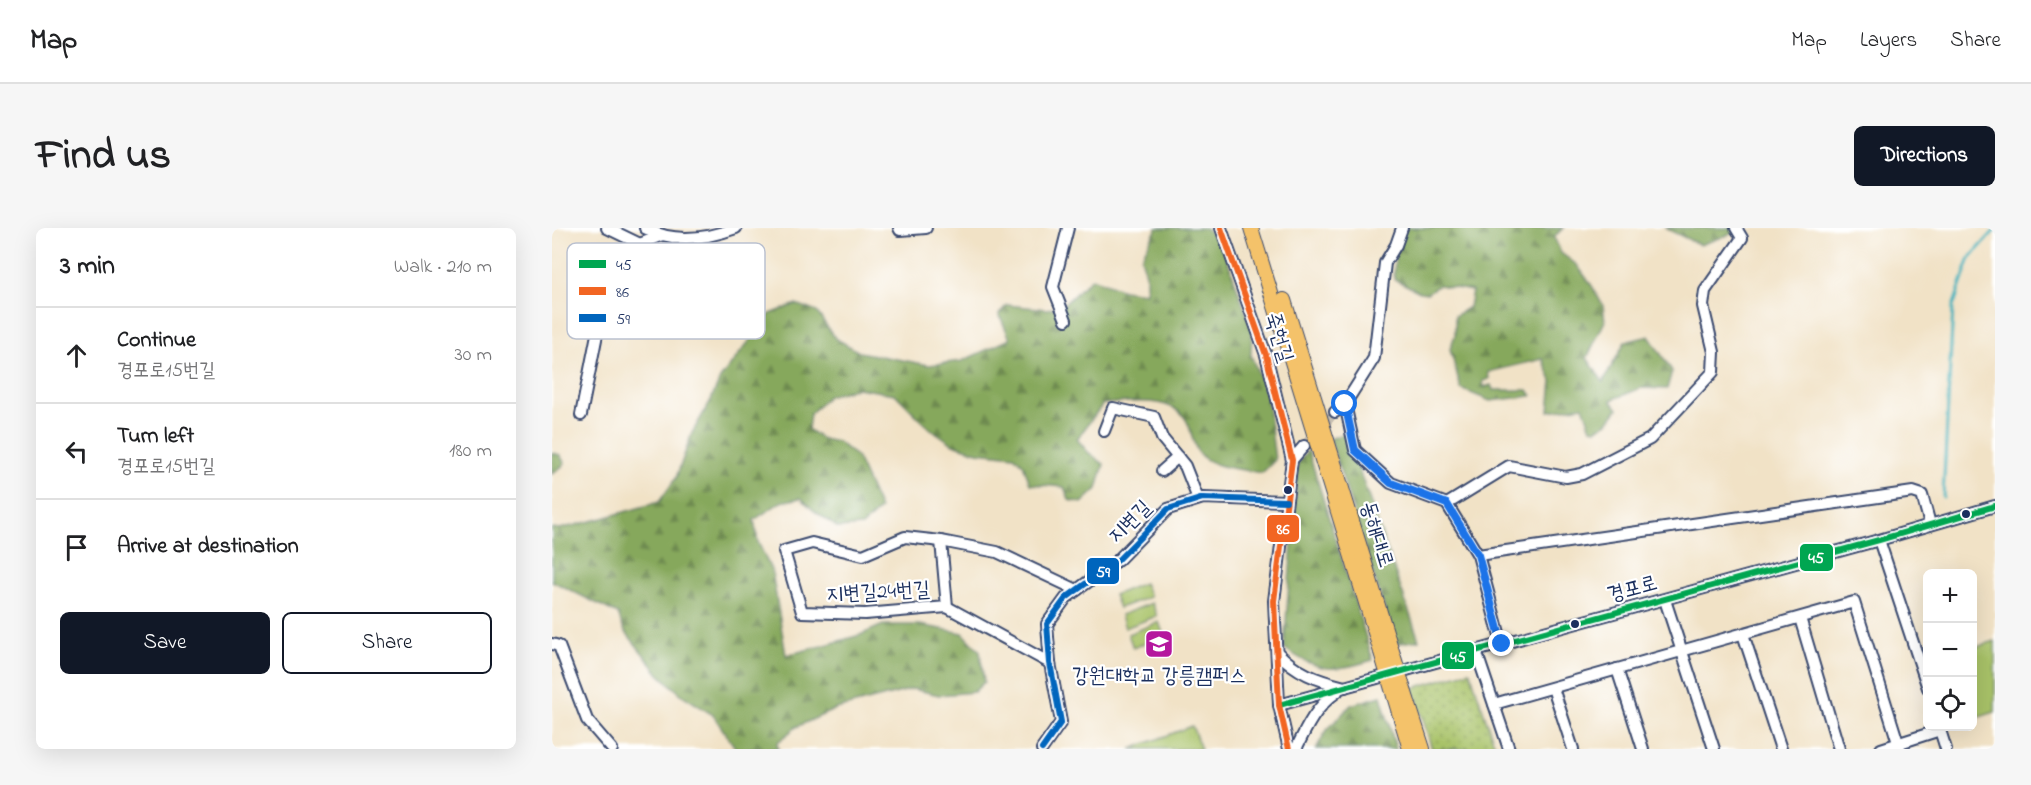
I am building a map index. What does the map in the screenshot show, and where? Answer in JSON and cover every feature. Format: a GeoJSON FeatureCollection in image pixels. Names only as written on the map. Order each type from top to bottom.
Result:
{"type":"FeatureCollection","features":[{"type":"Feature","properties":{"kind":"main road","name":"동해대로"},"geometry":{"type":"LineString","coordinates":[[1251,228],[1400,695],[1423,749]]}},
{"type":"Feature","properties":{"kind":"main road","name":"동해대로"},"geometry":{"type":"LineString","coordinates":[[1261,228],[1303,359],[1386,650]]}},
{"type":"Feature","properties":{"kind":"main road","name":"동해대로"},"geometry":{"type":"LineString","coordinates":[[1400,695],[1410,749]]}},
{"type":"Feature","properties":{"kind":"street"},"geometry":{"type":"LineString","coordinates":[[607,228],[638,243]]}},
{"type":"Feature","properties":{"kind":"street"},"geometry":{"type":"LineString","coordinates":[[645,228],[662,235],[687,240],[736,228]]}},
{"type":"Feature","properties":{"kind":"street"},"geometry":{"type":"LineString","coordinates":[[899,228],[900,230],[926,228]]}},
{"type":"Feature","properties":{"kind":"street"},"geometry":{"type":"LineString","coordinates":[[1066,320],[1053,287],[1068,228]]}},
{"type":"Feature","properties":{"kind":"street","name":"죽헌길"},"geometry":{"type":"LineString","coordinates":[[1221,228],[1266,355],[1292,460]]}},
{"type":"Feature","properties":{"kind":"street"},"geometry":{"type":"LineString","coordinates":[[1335,412],[1345,404],[1374,358],[1385,263],[1396,245],[1402,228]]}},
{"type":"Feature","properties":{"kind":"street"},"geometry":{"type":"LineString","coordinates":[[1447,504],[1509,466],[1566,477],[1582,474],[1650,439],[1713,372],[1714,352],[1703,306],[1705,291],[1742,238],[1736,228]]}},
{"type":"Feature","properties":{"kind":"street"},"geometry":{"type":"LineString","coordinates":[[642,243],[662,235]]}},
{"type":"Feature","properties":{"kind":"street"},"geometry":{"type":"LineString","coordinates":[[581,415],[596,339]]}},
{"type":"Feature","properties":{"kind":"street"},"geometry":{"type":"LineString","coordinates":[[1345,404],[1355,450],[1391,483],[1447,504],[1478,555],[1502,644]]}},
{"type":"Feature","properties":{"kind":"street"},"geometry":{"type":"LineString","coordinates":[[1104,431],[1113,408],[1154,417],[1162,438],[1185,466],[1198,499]]}},
{"type":"Feature","properties":{"kind":"street"},"geometry":{"type":"LineString","coordinates":[[1289,749],[1279,705],[1274,601],[1292,460],[1304,446]]}},
{"type":"Feature","properties":{"kind":"street"},"geometry":{"type":"LineString","coordinates":[[1162,471],[1178,457]]}},
{"type":"Feature","properties":{"kind":"street"},"geometry":{"type":"LineString","coordinates":[[1478,555],[1913,492],[1922,495],[1930,524]]}},
{"type":"Feature","properties":{"kind":"street","name":"지변길"},"geometry":{"type":"LineString","coordinates":[[1042,749],[1061,722],[1050,663],[1047,624],[1066,598],[1118,560],[1168,509],[1203,498],[1287,501]]}},
{"type":"Feature","properties":{"kind":"street","name":"경포로"},"geometry":{"type":"LineString","coordinates":[[1279,705],[1665,600],[1995,506]]}},
{"type":"Feature","properties":{"kind":"street","name":"지변길24번길"},"geometry":{"type":"LineString","coordinates":[[941,541],[905,537],[863,555],[812,543],[784,551],[802,612],[864,615],[947,607],[1050,663]]}},
{"type":"Feature","properties":{"kind":"street"},"geometry":{"type":"LineString","coordinates":[[1879,540],[1924,677]]}},
{"type":"Feature","properties":{"kind":"street"},"geometry":{"type":"LineString","coordinates":[[947,607],[941,541],[996,552],[1077,590]]}},
{"type":"Feature","properties":{"kind":"street"},"geometry":{"type":"LineString","coordinates":[[1665,600],[1714,749]]}},
{"type":"Feature","properties":{"kind":"street"},"geometry":{"type":"LineString","coordinates":[[1494,704],[1854,602],[1899,746]]}},
{"type":"Feature","properties":{"kind":"street"},"geometry":{"type":"LineString","coordinates":[[1800,618],[1839,749]]}},
{"type":"Feature","properties":{"kind":"street"},"geometry":{"type":"LineString","coordinates":[[1743,634],[1781,749]]}},
{"type":"Feature","properties":{"kind":"street"},"geometry":{"type":"LineString","coordinates":[[552,644],[559,646],[587,720],[612,749]]}},
{"type":"Feature","properties":{"kind":"street"},"geometry":{"type":"LineString","coordinates":[[1476,651],[1509,749]]}},
{"type":"Feature","properties":{"kind":"street"},"geometry":{"type":"LineString","coordinates":[[1276,652],[1300,671],[1316,680],[1345,687]]}},
{"type":"Feature","properties":{"kind":"street"},"geometry":{"type":"LineString","coordinates":[[1617,669],[1643,749]]}},
{"type":"Feature","properties":{"kind":"street"},"geometry":{"type":"LineString","coordinates":[[1296,749],[1310,721],[1329,698],[1345,687]]}},
{"type":"Feature","properties":{"kind":"street"},"geometry":{"type":"LineString","coordinates":[[1553,688],[1573,749]]}},
{"type":"Feature","properties":{"kind":"street"},"geometry":{"type":"LineString","coordinates":[[1881,749],[1899,746],[1933,731]]}},
{"type":"Feature","properties":{"kind":"street"},"geometry":{"type":"LineString","coordinates":[[1941,731],[1946,749]]}},
{"type":"Feature","properties":{"kind":"green space"},"geometry":{"type":"Polygon","coordinates":[[[1157,228],[1206,228],[1222,245],[1252,329],[1251,355],[1267,397],[1275,460],[1262,473],[1222,466],[1201,456],[1183,416],[1164,404],[1127,402],[1103,404],[1077,439],[1088,452],[1104,464],[1097,489],[1082,503],[1069,500],[1064,487],[1030,484],[1023,464],[1014,456],[977,452],[953,444],[928,427],[895,394],[857,388],[828,396],[810,414],[808,429],[822,439],[838,442],[856,456],[880,509],[862,526],[838,528],[801,498],[781,502],[754,520],[758,542],[772,572],[786,655],[860,635],[883,625],[920,625],[963,633],[980,651],[984,682],[974,692],[939,695],[913,689],[836,709],[796,727],[777,743],[778,749],[736,749],[713,715],[682,695],[659,674],[624,630],[618,614],[552,581],[552,528],[560,529],[659,502],[676,478],[692,433],[720,379],[751,339],[765,339],[765,320],[770,314],[796,304],[817,312],[835,338],[859,352],[929,365],[962,361],[1010,339],[999,314],[1007,305],[1046,309],[1061,307],[1092,278],[1123,290],[1146,293],[1146,274],[1141,258],[1157,228]]]}},
{"type":"Feature","properties":{"kind":"green space"},"geometry":{"type":"Polygon","coordinates":[[[1404,228],[1563,228],[1554,237],[1561,253],[1577,265],[1603,306],[1605,321],[1587,358],[1603,382],[1625,342],[1649,336],[1672,371],[1667,389],[1641,388],[1611,400],[1618,409],[1608,422],[1597,429],[1591,428],[1583,406],[1549,411],[1552,381],[1543,359],[1488,372],[1489,379],[1483,381],[1484,387],[1491,385],[1493,390],[1528,390],[1532,396],[1490,401],[1461,389],[1450,349],[1455,335],[1455,316],[1469,307],[1472,291],[1439,285],[1427,293],[1420,292],[1394,279],[1395,253],[1404,228]]]}},
{"type":"Feature","properties":{"kind":"green space"},"geometry":{"type":"Polygon","coordinates":[[[1665,228],[1732,228],[1734,233],[1700,245],[1665,228]]]}},
{"type":"Feature","properties":{"kind":"green space"},"geometry":{"type":"Polygon","coordinates":[[[1346,433],[1419,640],[1396,644],[1330,439],[1346,433]]]}},
{"type":"Feature","properties":{"kind":"green space"},"geometry":{"type":"Polygon","coordinates":[[[1308,450],[1373,660],[1347,667],[1317,666],[1284,648],[1298,463],[1308,450]]]}},
{"type":"Feature","properties":{"kind":"green space"},"geometry":{"type":"Polygon","coordinates":[[[552,453],[560,455],[565,464],[552,474],[552,453]]]}},
{"type":"Feature","properties":{"kind":"green space"},"geometry":{"type":"Polygon","coordinates":[[[1144,583],[1150,597],[1119,608],[1114,595],[1144,583]]]}},
{"type":"Feature","properties":{"kind":"green space"},"geometry":{"type":"Polygon","coordinates":[[[1152,603],[1157,616],[1125,628],[1121,615],[1152,603]]]}},
{"type":"Feature","properties":{"kind":"green space"},"geometry":{"type":"Polygon","coordinates":[[[1159,622],[1164,636],[1133,648],[1128,634],[1159,622]]]}},
{"type":"Feature","properties":{"kind":"green space"},"geometry":{"type":"Polygon","coordinates":[[[1995,641],[1995,712],[1977,718],[1977,677],[1977,647],[1995,641]]]}},
{"type":"Feature","properties":{"kind":"green space"},"geometry":{"type":"Polygon","coordinates":[[[1470,671],[1496,749],[1432,749],[1413,688],[1470,671]]]}},
{"type":"Feature","properties":{"kind":"green space"},"geometry":{"type":"Polygon","coordinates":[[[1381,696],[1396,749],[1316,749],[1326,731],[1351,705],[1381,696]]]}},
{"type":"Feature","properties":{"kind":"green space"},"geometry":{"type":"Polygon","coordinates":[[[1192,726],[1201,749],[1131,749],[1192,726]]]}},
{"type":"Feature","properties":{"kind":"waterway"},"geometry":{"type":"LineString","coordinates":[[1943,497],[1953,307],[1970,258],[1995,230]]}},
{"type":"Feature","properties":{"kind":"tunnel"},"geometry":{"type":"LineString","coordinates":[[1304,446],[1335,412]]}},
{"type":"Feature","properties":{"kind":"transit line","name":"86"},"geometry":{"type":"LineString","coordinates":[[1221,228],[1266,355],[1292,460],[1274,601],[1279,705],[1289,749]]}},
{"type":"Feature","properties":{"kind":"transit line","name":"59"},"geometry":{"type":"LineString","coordinates":[[1042,749],[1061,722],[1050,663],[1047,624],[1066,598],[1118,560],[1168,509],[1203,498],[1286,501]]}},
{"type":"Feature","properties":{"kind":"transit line","name":"45"},"geometry":{"type":"LineString","coordinates":[[1279,705],[1995,506]]}},
{"type":"Feature","properties":{"kind":"place","name":"강원대학교 강릉캠퍼스"},"geometry":{"type":"Point","coordinates":[1159,644]}},
{"type":"Feature","properties":{"kind":"route"},"geometry":{"type":"LineString","coordinates":[[1345,404],[1355,450],[1391,483],[1447,504],[1478,555],[1502,644]]}}]}
